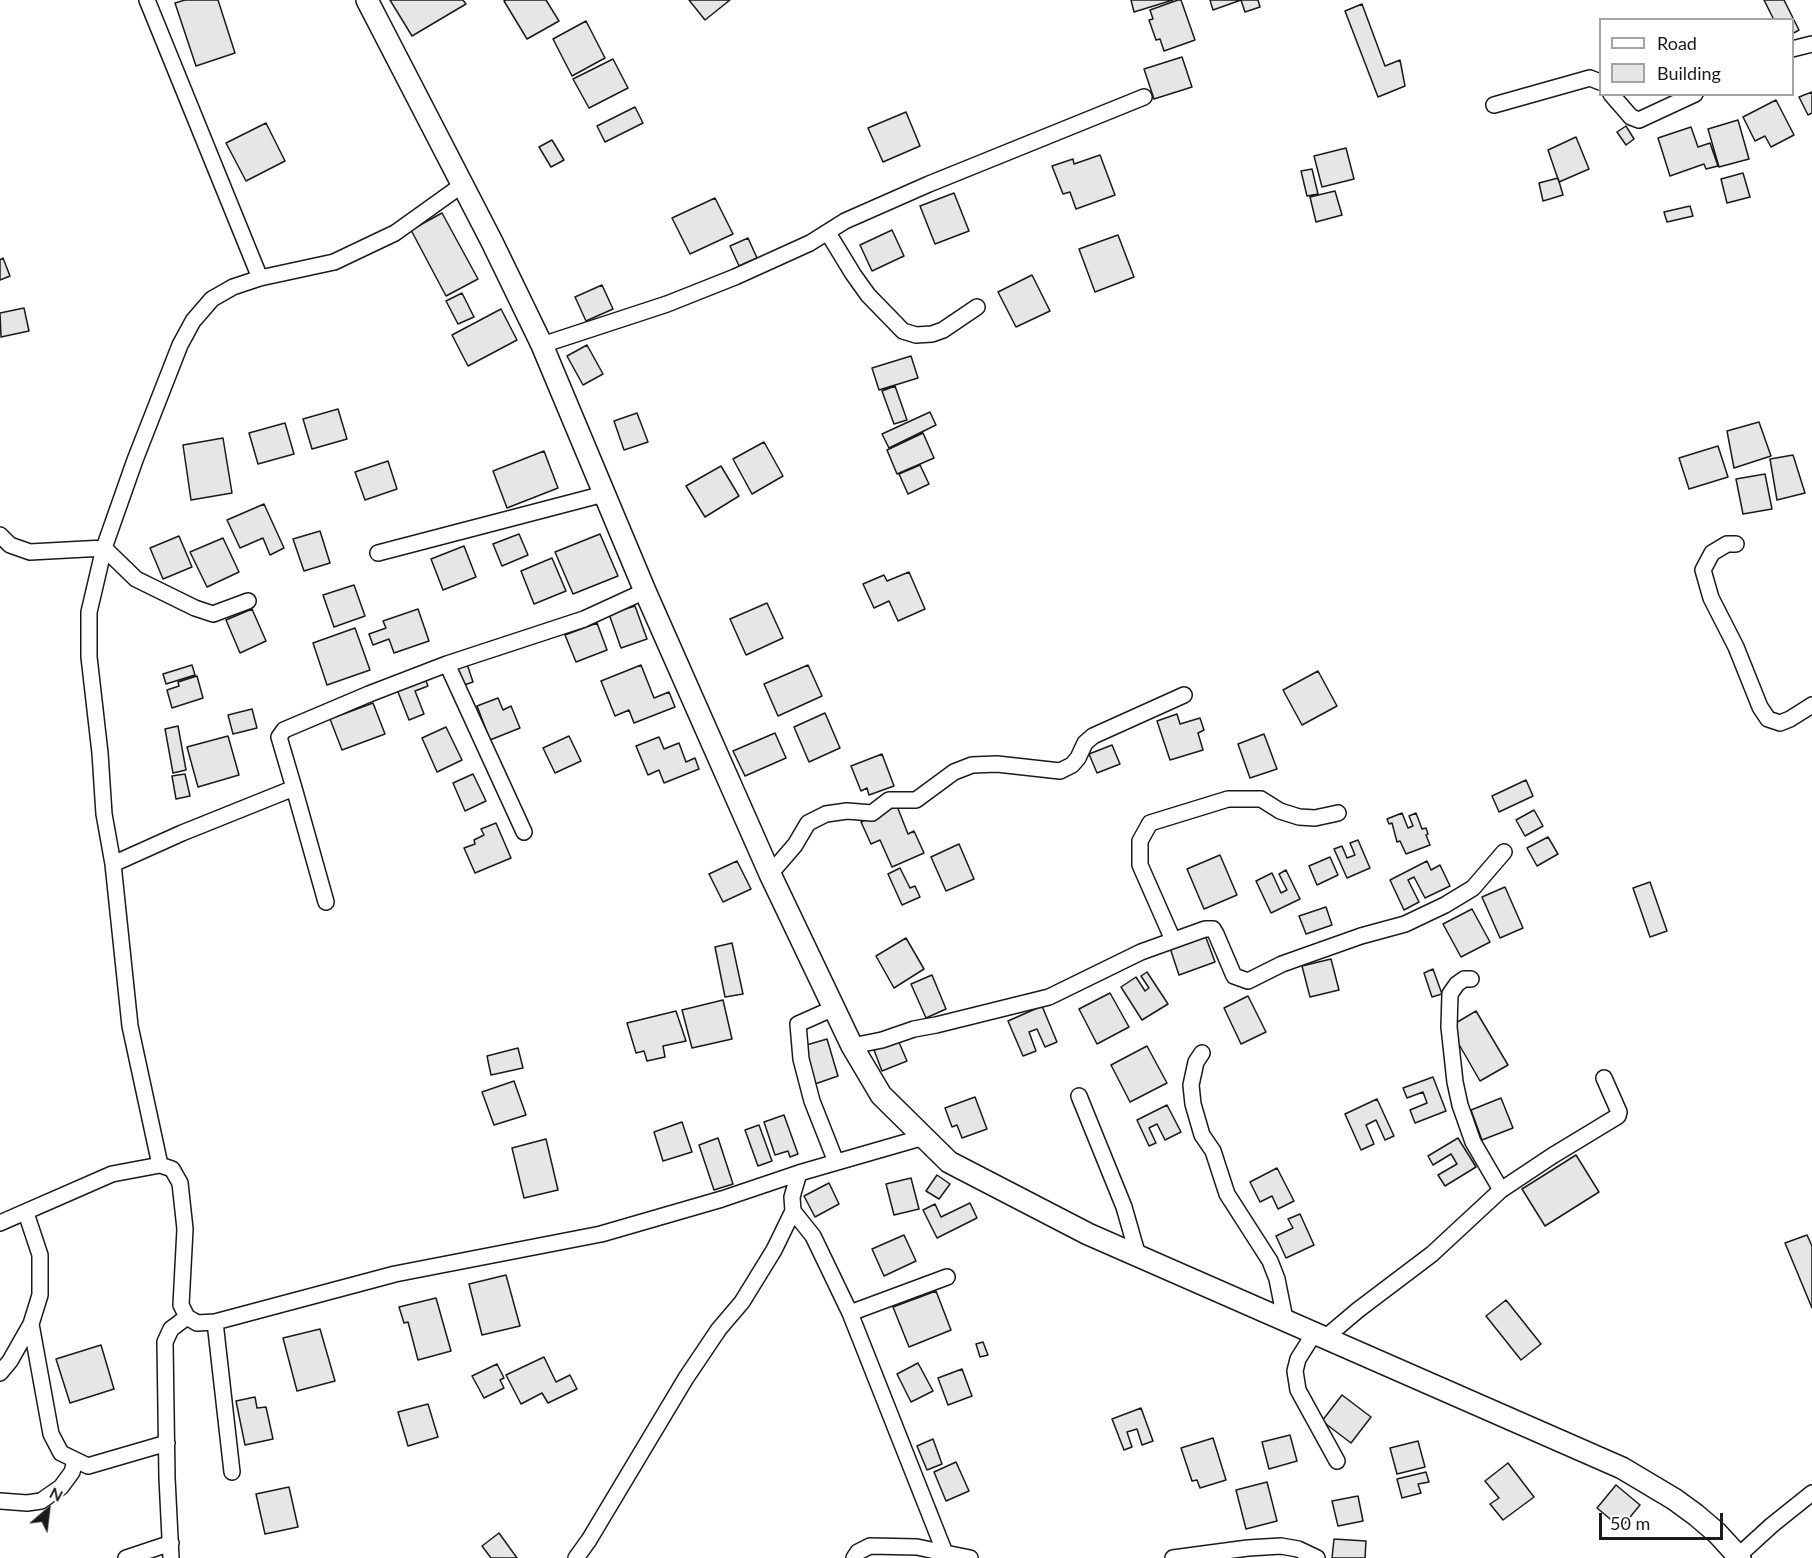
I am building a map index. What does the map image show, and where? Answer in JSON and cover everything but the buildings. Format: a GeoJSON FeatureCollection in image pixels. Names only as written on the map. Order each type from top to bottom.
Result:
{"type":"FeatureCollection","features":[{"type":"Feature","properties":{"kind":"street"},"geometry":{"type":"LineString","coordinates":[[147,0],[260,278]]}},
{"type":"Feature","properties":{"kind":"street"},"geometry":{"type":"LineString","coordinates":[[367,0],[542,345],[645,591],[770,873],[852,1046],[881,1095],[949,1162],[1089,1234],[1622,1468],[1696,1515],[1739,1557],[1772,1525],[1812,1493]]}},
{"type":"Feature","properties":{"kind":"street"},"geometry":{"type":"LineString","coordinates":[[1794,49],[1812,44]]}},
{"type":"Feature","properties":{"kind":"street"},"geometry":{"type":"LineString","coordinates":[[1494,105],[1590,78],[1599,82]]}},
{"type":"Feature","properties":{"kind":"street"},"geometry":{"type":"LineString","coordinates":[[1613,96],[1631,117],[1639,120],[1691,96]]}},
{"type":"Feature","properties":{"kind":"street"},"geometry":{"type":"LineString","coordinates":[[542,345],[667,304],[786,254],[828,233],[845,221],[929,184],[1144,97]]}},
{"type":"Feature","properties":{"kind":"street"},"geometry":{"type":"LineString","coordinates":[[160,1165],[130,1026],[114,864],[104,814],[100,753],[89,657],[89,612],[104,548],[180,345],[193,321],[212,299],[233,287],[260,278],[334,262],[395,233],[462,185]]}},
{"type":"Feature","properties":{"kind":"street"},"geometry":{"type":"LineString","coordinates":[[828,233],[868,295],[903,331],[916,335],[932,334],[943,330],[977,307]]}},
{"type":"Feature","properties":{"kind":"street"},"geometry":{"type":"LineString","coordinates":[[378,553],[604,494]]}},
{"type":"Feature","properties":{"kind":"street"},"geometry":{"type":"LineString","coordinates":[[0,535],[10,545],[30,552],[104,548],[136,579],[195,608],[213,614],[248,601]]}},
{"type":"Feature","properties":{"kind":"street"},"geometry":{"type":"LineString","coordinates":[[1736,544],[1727,544],[1712,553],[1702,570],[1711,598],[1736,647],[1760,707],[1768,719],[1780,723],[1812,705]]}},
{"type":"Feature","properties":{"kind":"street"},"geometry":{"type":"LineString","coordinates":[[326,902],[279,737],[284,730],[447,664],[584,619],[645,591]]}},
{"type":"Feature","properties":{"kind":"street"},"geometry":{"type":"LineString","coordinates":[[447,664],[524,832]]}},
{"type":"Feature","properties":{"kind":"street"},"geometry":{"type":"LineString","coordinates":[[770,873],[795,845],[808,823],[826,814],[847,811],[872,813],[889,800],[916,800],[954,772],[972,765],[997,764],[1060,771],[1072,765],[1085,743],[1093,736],[1184,695]]}},
{"type":"Feature","properties":{"kind":"street"},"geometry":{"type":"LineString","coordinates":[[114,864],[182,833],[294,788]]}},
{"type":"Feature","properties":{"kind":"street"},"geometry":{"type":"LineString","coordinates":[[1173,939],[1140,865],[1140,841],[1150,823],[1228,799],[1261,799],[1280,811],[1299,817],[1315,818],[1338,813]]}},
{"type":"Feature","properties":{"kind":"street"},"geometry":{"type":"LineString","coordinates":[[852,1046],[1049,997],[1141,952],[1205,929],[1212,929],[1234,976],[1248,981],[1282,964],[1339,943],[1405,924],[1445,905],[1473,888],[1504,852]]}},
{"type":"Feature","properties":{"kind":"street"},"geometry":{"type":"LineString","coordinates":[[1471,979],[1464,979],[1450,994],[1449,1027],[1455,1082],[1460,1105],[1473,1142],[1501,1190]]}},
{"type":"Feature","properties":{"kind":"street"},"geometry":{"type":"LineString","coordinates":[[834,1008],[798,1024],[801,1059],[812,1101],[837,1162]]}},
{"type":"Feature","properties":{"kind":"street"},"geometry":{"type":"LineString","coordinates":[[1202,1053],[1196,1062],[1191,1085],[1193,1104],[1203,1135],[1213,1151],[1227,1194],[1270,1261],[1278,1279],[1286,1319]]}},
{"type":"Feature","properties":{"kind":"street"},"geometry":{"type":"LineString","coordinates":[[1337,1461],[1298,1390],[1294,1371],[1298,1359],[1321,1335],[1432,1254],[1501,1190],[1618,1116],[1619,1112],[1604,1078]]}},
{"type":"Feature","properties":{"kind":"street"},"geometry":{"type":"LineString","coordinates":[[1079,1096],[1124,1207],[1138,1256]]}},
{"type":"Feature","properties":{"kind":"street"},"geometry":{"type":"LineString","coordinates":[[0,1223],[112,1174],[160,1165],[172,1169],[180,1183],[184,1229],[181,1305],[187,1317],[197,1323],[215,1322],[395,1274],[601,1234],[924,1137]]}},
{"type":"Feature","properties":{"kind":"street"},"geometry":{"type":"LineString","coordinates":[[576,1558],[686,1378],[719,1329],[742,1302],[774,1250],[793,1211],[792,1197],[799,1173]]}},
{"type":"Feature","properties":{"kind":"street"},"geometry":{"type":"LineString","coordinates":[[793,1211],[813,1236],[850,1313],[945,1552]]}},
{"type":"Feature","properties":{"kind":"street"},"geometry":{"type":"LineString","coordinates":[[0,1373],[10,1361],[31,1324],[40,1295],[40,1255],[26,1213]]}},
{"type":"Feature","properties":{"kind":"street"},"geometry":{"type":"LineString","coordinates":[[850,1313],[947,1277]]}},
{"type":"Feature","properties":{"kind":"street"},"geometry":{"type":"LineString","coordinates":[[126,1558],[171,1550],[165,1341],[171,1329],[187,1317]]}},
{"type":"Feature","properties":{"kind":"street"},"geometry":{"type":"LineString","coordinates":[[215,1322],[232,1472]]}},
{"type":"Feature","properties":{"kind":"street"},"geometry":{"type":"LineString","coordinates":[[31,1324],[51,1434],[61,1453],[88,1466],[167,1443]]}},
{"type":"Feature","properties":{"kind":"street"},"geometry":{"type":"LineString","coordinates":[[0,1501],[27,1503],[41,1501],[61,1487],[72,1472],[75,1461]]}},
{"type":"Feature","properties":{"kind":"street"},"geometry":{"type":"LineString","coordinates":[[854,1558],[858,1552],[870,1546],[917,1547],[970,1558]]}},
{"type":"Feature","properties":{"kind":"street"},"geometry":{"type":"LineString","coordinates":[[1173,1558],[1281,1546],[1298,1549],[1317,1558]]}}]}
